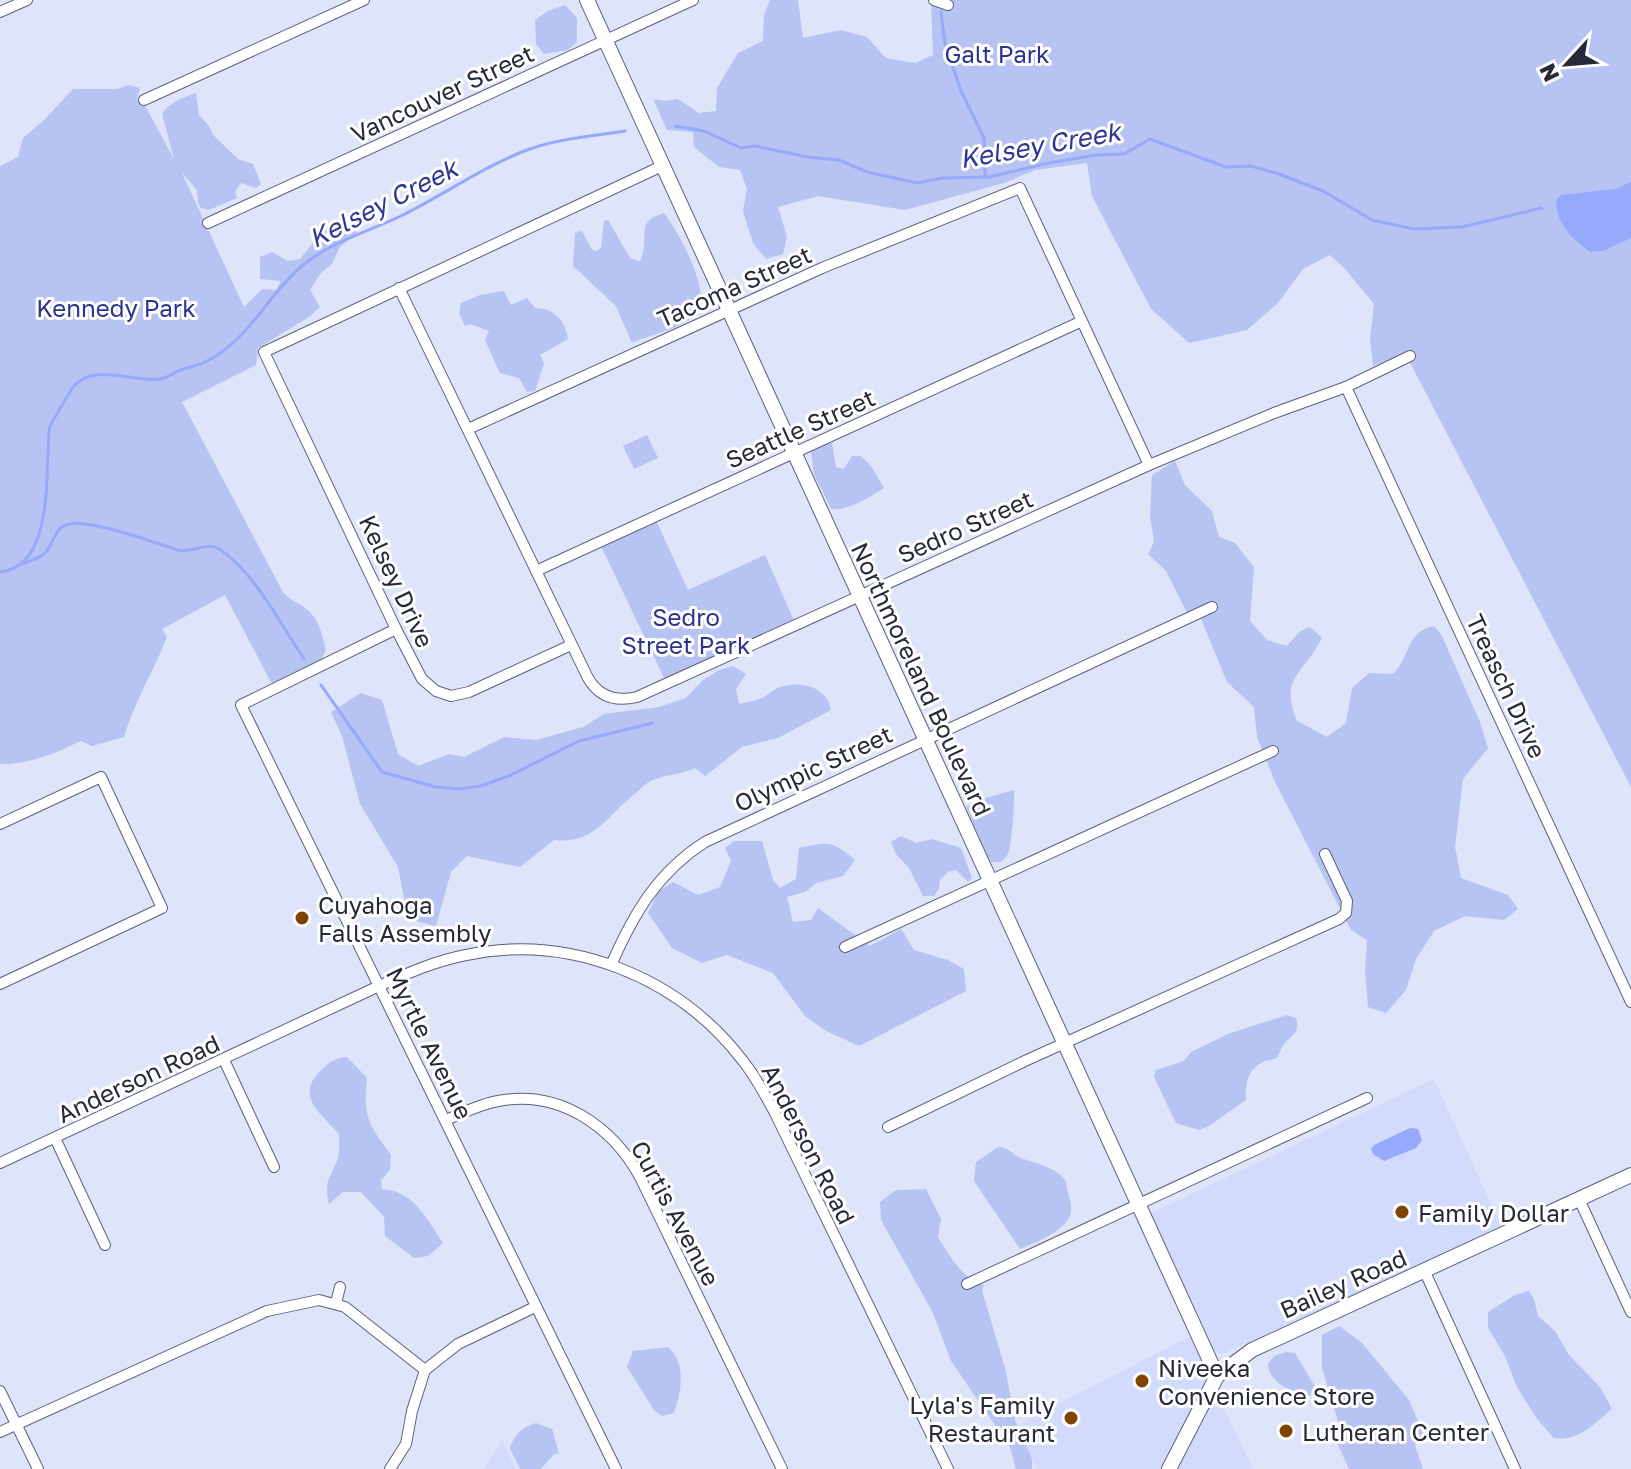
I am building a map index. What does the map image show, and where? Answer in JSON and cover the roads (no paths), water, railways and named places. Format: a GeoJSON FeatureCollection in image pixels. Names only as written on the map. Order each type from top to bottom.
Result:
{"type":"FeatureCollection","features":[{"type":"Feature","properties":{"kind":"street"},"geometry":{"type":"LineString","coordinates":[[0,12],[27,0]]}},
{"type":"Feature","properties":{"kind":"street"},"geometry":{"type":"LineString","coordinates":[[144,100],[364,0]]}},
{"type":"Feature","properties":{"kind":"street","name":"Northmoreland Boulevard"},"geometry":{"type":"LineString","coordinates":[[587,0],[1217,1376]]}},
{"type":"Feature","properties":{"kind":"street","name":"Vancouver Street"},"geometry":{"type":"LineString","coordinates":[[208,223],[693,0]]}},
{"type":"Feature","properties":{"kind":"street"},"geometry":{"type":"LineString","coordinates":[[934,0],[948,5]]}},
{"type":"Feature","properties":{"kind":"street"},"geometry":{"type":"LineString","coordinates":[[399,288],[662,166]]}},
{"type":"Feature","properties":{"kind":"street","name":"Tacoma Street"},"geometry":{"type":"LineString","coordinates":[[468,429],[874,245],[1020,188],[1080,322]]}},
{"type":"Feature","properties":{"kind":"street","name":"Kelsey Drive"},"geometry":{"type":"LineString","coordinates":[[399,288],[264,352],[396,629],[422,679],[436,691],[451,696],[469,692],[571,645]]}},
{"type":"Feature","properties":{"kind":"street","name":"Sedro Street"},"geometry":{"type":"LineString","coordinates":[[399,288],[592,686],[618,700],[628,700],[1149,465],[1346,387],[1410,356]]}},
{"type":"Feature","properties":{"kind":"street"},"geometry":{"type":"LineString","coordinates":[[1080,322],[1149,465]]}},
{"type":"Feature","properties":{"kind":"street","name":"Seattle Street"},"geometry":{"type":"LineString","coordinates":[[536,571],[1080,322]]}},
{"type":"Feature","properties":{"kind":"street","name":"Treasch Drive"},"geometry":{"type":"LineString","coordinates":[[1346,387],[1631,1002]]}},
{"type":"Feature","properties":{"kind":"street","name":"Olympic Street"},"geometry":{"type":"LineString","coordinates":[[612,963],[638,907],[664,874],[690,851],[728,829],[1212,607]]}},
{"type":"Feature","properties":{"kind":"street","name":"Myrtle Avenue"},"geometry":{"type":"LineString","coordinates":[[396,629],[241,705],[616,1469]]}},
{"type":"Feature","properties":{"kind":"street"},"geometry":{"type":"LineString","coordinates":[[845,947],[1273,751]]}},
{"type":"Feature","properties":{"kind":"street"},"geometry":{"type":"LineString","coordinates":[[0,824],[101,777],[162,908],[0,984]]}},
{"type":"Feature","properties":{"kind":"street"},"geometry":{"type":"LineString","coordinates":[[888,1127],[1346,913],[1347,901],[1325,854]]}},
{"type":"Feature","properties":{"kind":"street","name":"Anderson Road"},"geometry":{"type":"LineString","coordinates":[[0,1163],[379,986],[441,961],[495,951],[543,950],[612,963],[691,1008],[725,1040],[753,1075],[775,1113],[948,1469]]}},
{"type":"Feature","properties":{"kind":"street"},"geometry":{"type":"LineString","coordinates":[[224,1060],[274,1167]]}},
{"type":"Feature","properties":{"kind":"street"},"geometry":{"type":"LineString","coordinates":[[967,1284],[1367,1098]]}},
{"type":"Feature","properties":{"kind":"street","name":"Curtis Avenue"},"geometry":{"type":"LineString","coordinates":[[446,1120],[480,1105],[498,1101],[536,1100],[574,1111],[608,1134],[621,1147],[640,1177],[782,1469]]}},
{"type":"Feature","properties":{"kind":"street"},"geometry":{"type":"LineString","coordinates":[[55,1138],[105,1245]]}},
{"type":"Feature","properties":{"kind":"street","name":"Bailey Road"},"geometry":{"type":"LineString","coordinates":[[1169,1469],[1217,1376],[1267,1341],[1631,1175]]}},
{"type":"Feature","properties":{"kind":"street"},"geometry":{"type":"LineString","coordinates":[[1579,1199],[1631,1312]]}},
{"type":"Feature","properties":{"kind":"street"},"geometry":{"type":"LineString","coordinates":[[1424,1270],[1515,1469]]}},
{"type":"Feature","properties":{"kind":"street"},"geometry":{"type":"LineString","coordinates":[[336,1303],[340,1287]]}},
{"type":"Feature","properties":{"kind":"street"},"geometry":{"type":"LineString","coordinates":[[0,1432],[267,1311],[319,1300],[345,1307],[425,1370]]}},
{"type":"Feature","properties":{"kind":"street"},"geometry":{"type":"LineString","coordinates":[[390,1469],[406,1444],[425,1370],[458,1344],[535,1307]]}},
{"type":"Feature","properties":{"kind":"street"},"geometry":{"type":"LineString","coordinates":[[0,1391],[38,1469]]}},
{"type":"Feature","properties":{"kind":"water"},"geometry":{"type":"Polygon","coordinates":[[[1631,182],[1631,238],[1603,251],[1590,252],[1566,230],[1556,200],[1561,195],[1615,189],[1631,182]]]}},
{"type":"Feature","properties":{"kind":"water"},"geometry":{"type":"Polygon","coordinates":[[[1410,1128],[1418,1129],[1422,1140],[1416,1148],[1384,1161],[1373,1154],[1371,1148],[1376,1144],[1410,1128]]]}},
{"type":"Feature","properties":{"kind":"waterway"},"geometry":{"type":"LineString","coordinates":[[941,12],[945,44],[961,91],[984,138],[985,176]]}},
{"type":"Feature","properties":{"kind":"waterway","name":"Kelsey Creek"},"geometry":{"type":"LineString","coordinates":[[675,126],[704,131],[741,148],[755,146],[839,160],[867,172],[917,183],[943,178],[989,177],[1049,163],[1124,154],[1150,139],[1226,167],[1251,166],[1279,174],[1323,191],[1372,220],[1414,229],[1462,227],[1542,208]]}},
{"type":"Feature","properties":{"kind":"waterway","name":"Kelsey Creek"},"geometry":{"type":"LineString","coordinates":[[0,572],[16,567],[28,557],[36,542],[45,506],[50,427],[73,387],[82,380],[103,375],[160,379],[202,364],[234,342],[290,277],[326,250],[401,216],[530,149],[554,142],[625,131]]}},
{"type":"Feature","properties":{"kind":"waterway"},"geometry":{"type":"LineString","coordinates":[[22,564],[44,554],[62,527],[76,523],[105,528],[178,550],[214,547],[244,571],[304,659]]}},
{"type":"Feature","properties":{"kind":"waterway"},"geometry":{"type":"LineString","coordinates":[[321,685],[382,772],[436,787],[460,789],[481,786],[511,775],[579,741],[653,723]]}},
{"type":"Feature","properties":{"kind":"place","name":"Cuyahoga Falls Assembly"},"geometry":{"type":"Point","coordinates":[302,918]}},
{"type":"Feature","properties":{"kind":"place","name":"Family Dollar"},"geometry":{"type":"Point","coordinates":[1402,1212]}},
{"type":"Feature","properties":{"kind":"place","name":"Niveeka Convenience Store"},"geometry":{"type":"Point","coordinates":[1142,1381]}},
{"type":"Feature","properties":{"kind":"place","name":"Lyla's Family Restaurant"},"geometry":{"type":"Point","coordinates":[1071,1418]}},
{"type":"Feature","properties":{"kind":"place","name":"Lutheran Center"},"geometry":{"type":"Point","coordinates":[1286,1431]}},
{"type":"Feature","properties":{"kind":"park label","name":"Galt Park"},"geometry":{"type":"Point","coordinates":[997,53]}},
{"type":"Feature","properties":{"kind":"park label","name":"Kennedy Park"},"geometry":{"type":"Point","coordinates":[116,307]}},
{"type":"Feature","properties":{"kind":"park label","name":"Sedro Street Park"},"geometry":{"type":"Point","coordinates":[686,630]}}]}
